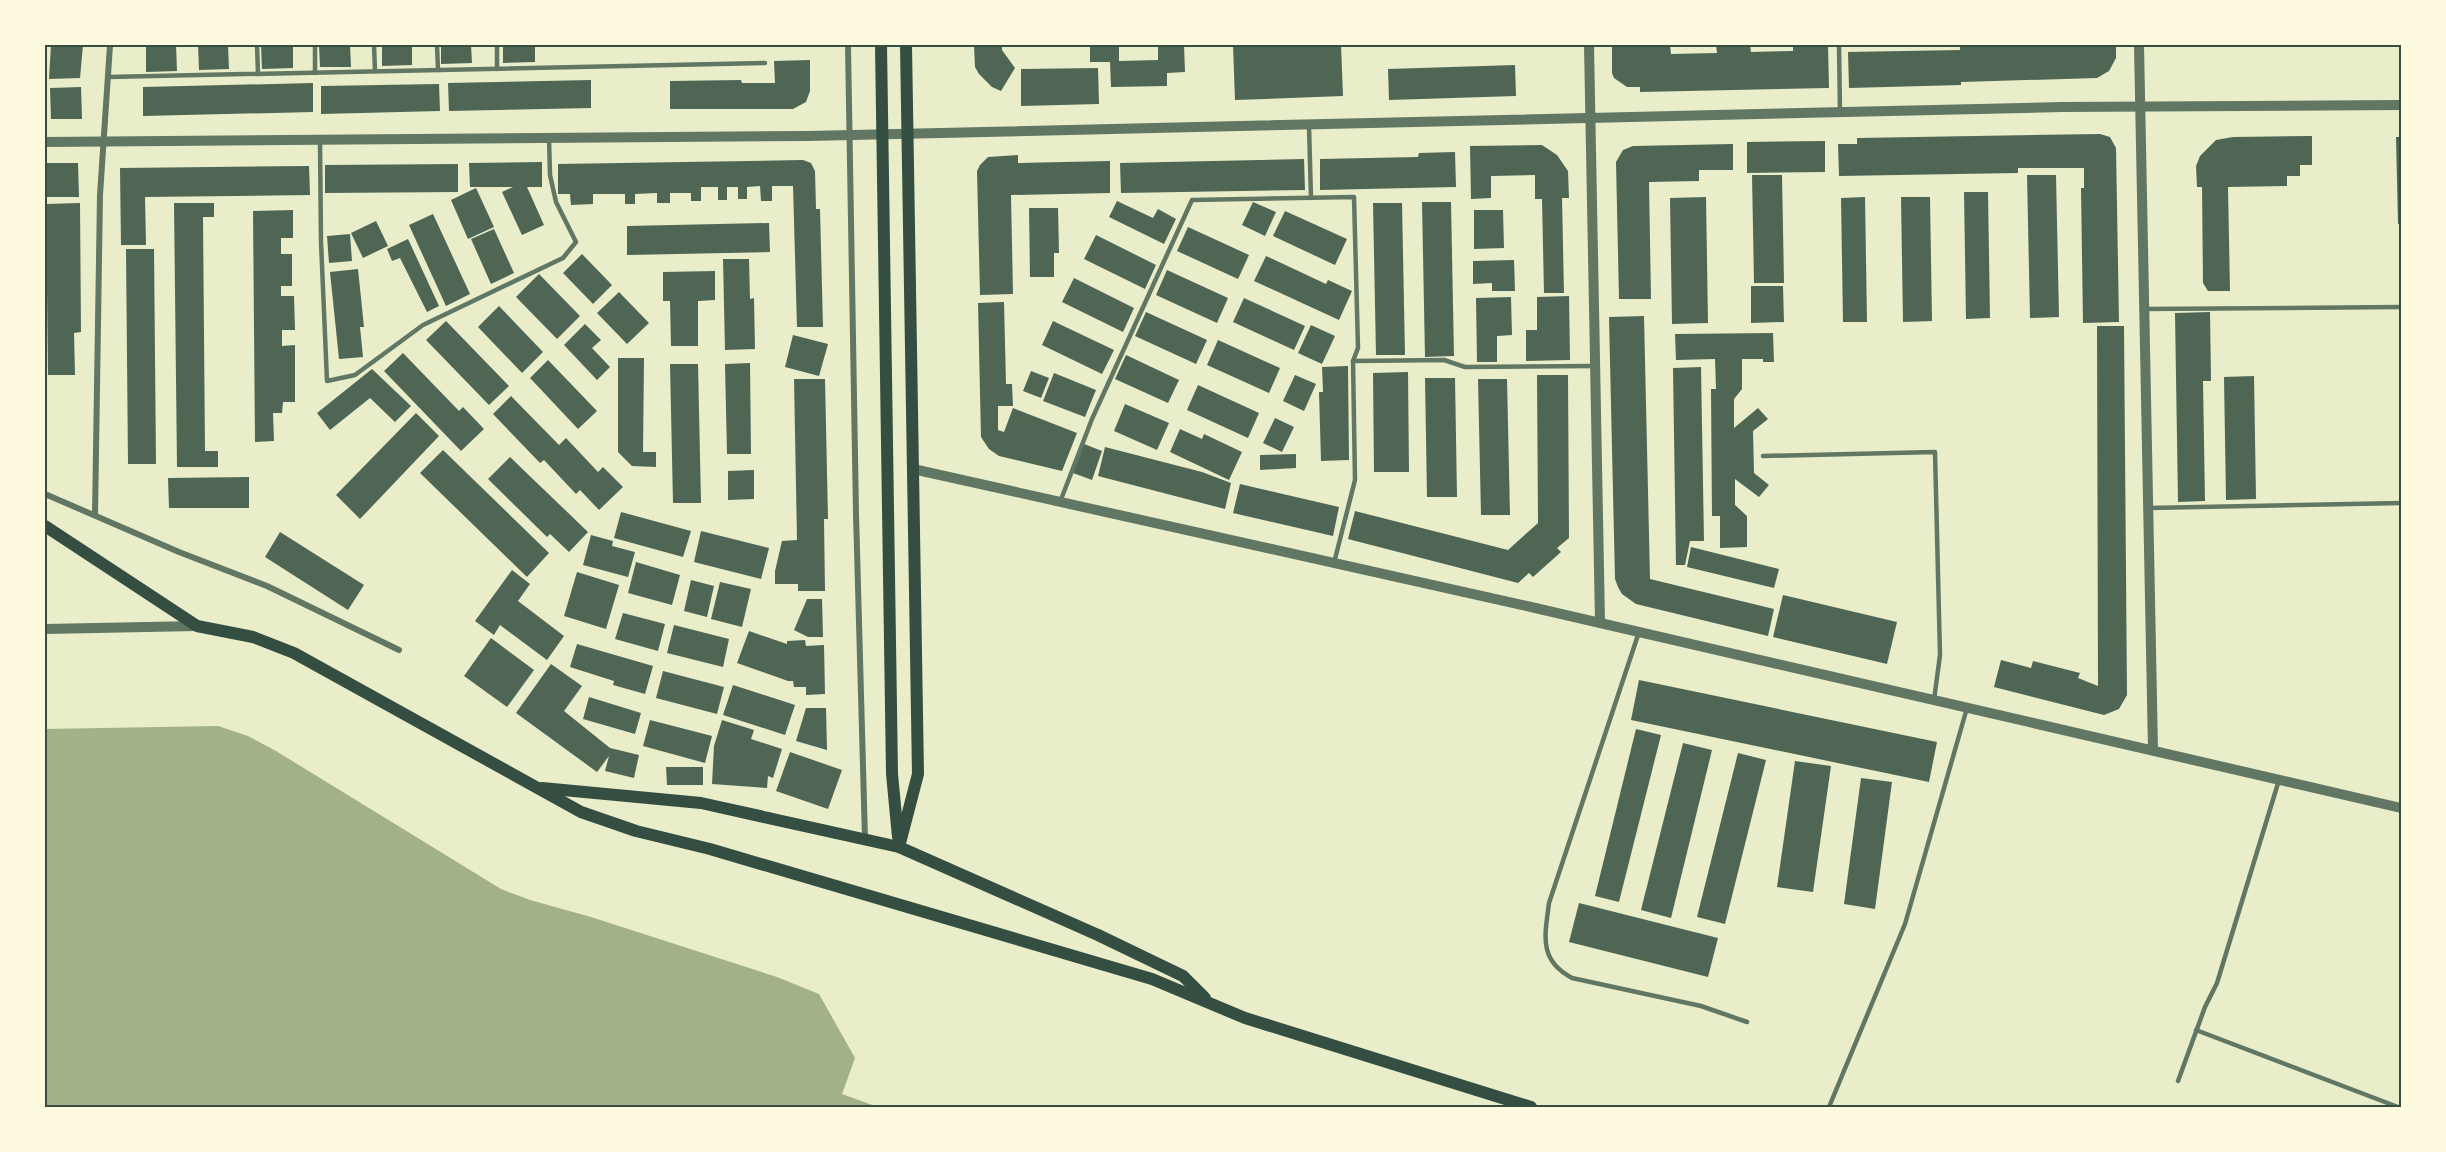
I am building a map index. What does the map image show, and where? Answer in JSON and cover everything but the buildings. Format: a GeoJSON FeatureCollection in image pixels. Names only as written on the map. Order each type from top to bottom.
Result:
{"type":"FeatureCollection","features":[{"type":"Feature","properties":{"kind":"main road"},"geometry":{"type":"LineString","coordinates":[[881,45],[892,774],[899,847]]}},
{"type":"Feature","properties":{"kind":"main road"},"geometry":{"type":"LineString","coordinates":[[899,847],[918,774],[906,45]]}},
{"type":"Feature","properties":{"kind":"main road"},"geometry":{"type":"LineString","coordinates":[[45,526],[196,626],[253,637],[294,653],[581,812],[636,831],[710,849],[1152,979],[1245,1018],[1531,1107]]}},
{"type":"Feature","properties":{"kind":"main road"},"geometry":{"type":"LineString","coordinates":[[537,788],[701,803],[899,847],[1098,935],[1183,976],[1211,1004]]}},
{"type":"Feature","properties":{"kind":"street"},"geometry":{"type":"LineString","coordinates":[[95,515],[100,207],[110,45]]}},
{"type":"Feature","properties":{"kind":"street"},"geometry":{"type":"LineString","coordinates":[[848,45],[855,514],[865,839]]}},
{"type":"Feature","properties":{"kind":"street"},"geometry":{"type":"LineString","coordinates":[[1589,45],[1600,622]]}},
{"type":"Feature","properties":{"kind":"street"},"geometry":{"type":"LineString","coordinates":[[2139,45],[2153,750]]}},
{"type":"Feature","properties":{"kind":"street"},"geometry":{"type":"LineString","coordinates":[[45,142],[882,135],[1840,112],[2401,105]]}},
{"type":"Feature","properties":{"kind":"street"},"geometry":{"type":"LineString","coordinates":[[913,469],[1600,622],[2401,808]]}},
{"type":"Feature","properties":{"kind":"street"},"geometry":{"type":"LineString","coordinates":[[45,494],[267,586],[399,650]]}},
{"type":"Feature","properties":{"kind":"street"},"geometry":{"type":"LineString","coordinates":[[45,629],[97,626],[196,626]]}},
{"type":"Feature","properties":{"kind":"lane"},"geometry":{"type":"LineString","coordinates":[[257,45],[258,74]]}},
{"type":"Feature","properties":{"kind":"lane"},"geometry":{"type":"LineString","coordinates":[[315,45],[315,73]]}},
{"type":"Feature","properties":{"kind":"lane"},"geometry":{"type":"LineString","coordinates":[[374,45],[375,71]]}},
{"type":"Feature","properties":{"kind":"lane"},"geometry":{"type":"LineString","coordinates":[[437,45],[438,70]]}},
{"type":"Feature","properties":{"kind":"lane"},"geometry":{"type":"LineString","coordinates":[[497,45],[497,69]]}},
{"type":"Feature","properties":{"kind":"lane"},"geometry":{"type":"LineString","coordinates":[[1839,45],[1840,112]]}},
{"type":"Feature","properties":{"kind":"lane"},"geometry":{"type":"LineString","coordinates":[[108,77],[765,63]]}},
{"type":"Feature","properties":{"kind":"lane"},"geometry":{"type":"LineString","coordinates":[[1309,125],[1311,198]]}},
{"type":"Feature","properties":{"kind":"lane"},"geometry":{"type":"LineString","coordinates":[[321,140],[321,242],[327,381],[355,375],[423,325],[563,258],[576,242],[556,202],[550,175],[549,138]]}},
{"type":"Feature","properties":{"kind":"lane"},"geometry":{"type":"LineString","coordinates":[[1060,502],[1092,419],[1192,200],[1354,197],[1358,348],[1353,361],[1355,480],[1334,563]]}},
{"type":"Feature","properties":{"kind":"lane"},"geometry":{"type":"LineString","coordinates":[[2144,309],[2401,307]]}},
{"type":"Feature","properties":{"kind":"lane"},"geometry":{"type":"LineString","coordinates":[[1353,361],[1444,360],[1465,367],[1595,366]]}},
{"type":"Feature","properties":{"kind":"lane"},"geometry":{"type":"LineString","coordinates":[[1763,456],[1935,452],[1940,656],[1934,700]]}},
{"type":"Feature","properties":{"kind":"lane"},"geometry":{"type":"LineString","coordinates":[[2148,508],[2401,503]]}},
{"type":"Feature","properties":{"kind":"lane"},"geometry":{"type":"LineString","coordinates":[[1639,632],[1550,903],[1545,937],[1546,947],[1556,966],[1572,978],[1701,1006],[1747,1022]]}},
{"type":"Feature","properties":{"kind":"lane"},"geometry":{"type":"LineString","coordinates":[[1829,1107],[1905,924],[1967,707]]}},
{"type":"Feature","properties":{"kind":"lane"},"geometry":{"type":"LineString","coordinates":[[2178,1081],[2196,1030],[2217,983],[2279,780]]}},
{"type":"Feature","properties":{"kind":"lane"},"geometry":{"type":"LineString","coordinates":[[2196,1030],[2398,1107]]}},
{"type":"Feature","properties":{"kind":"shaded area"},"geometry":{"type":"Polygon","coordinates":[[[218,726],[248,736],[276,751],[501,889],[777,977],[819,994],[855,1058],[842,1094],[878,1107],[45,1107],[45,729],[218,726]]]}}]}
